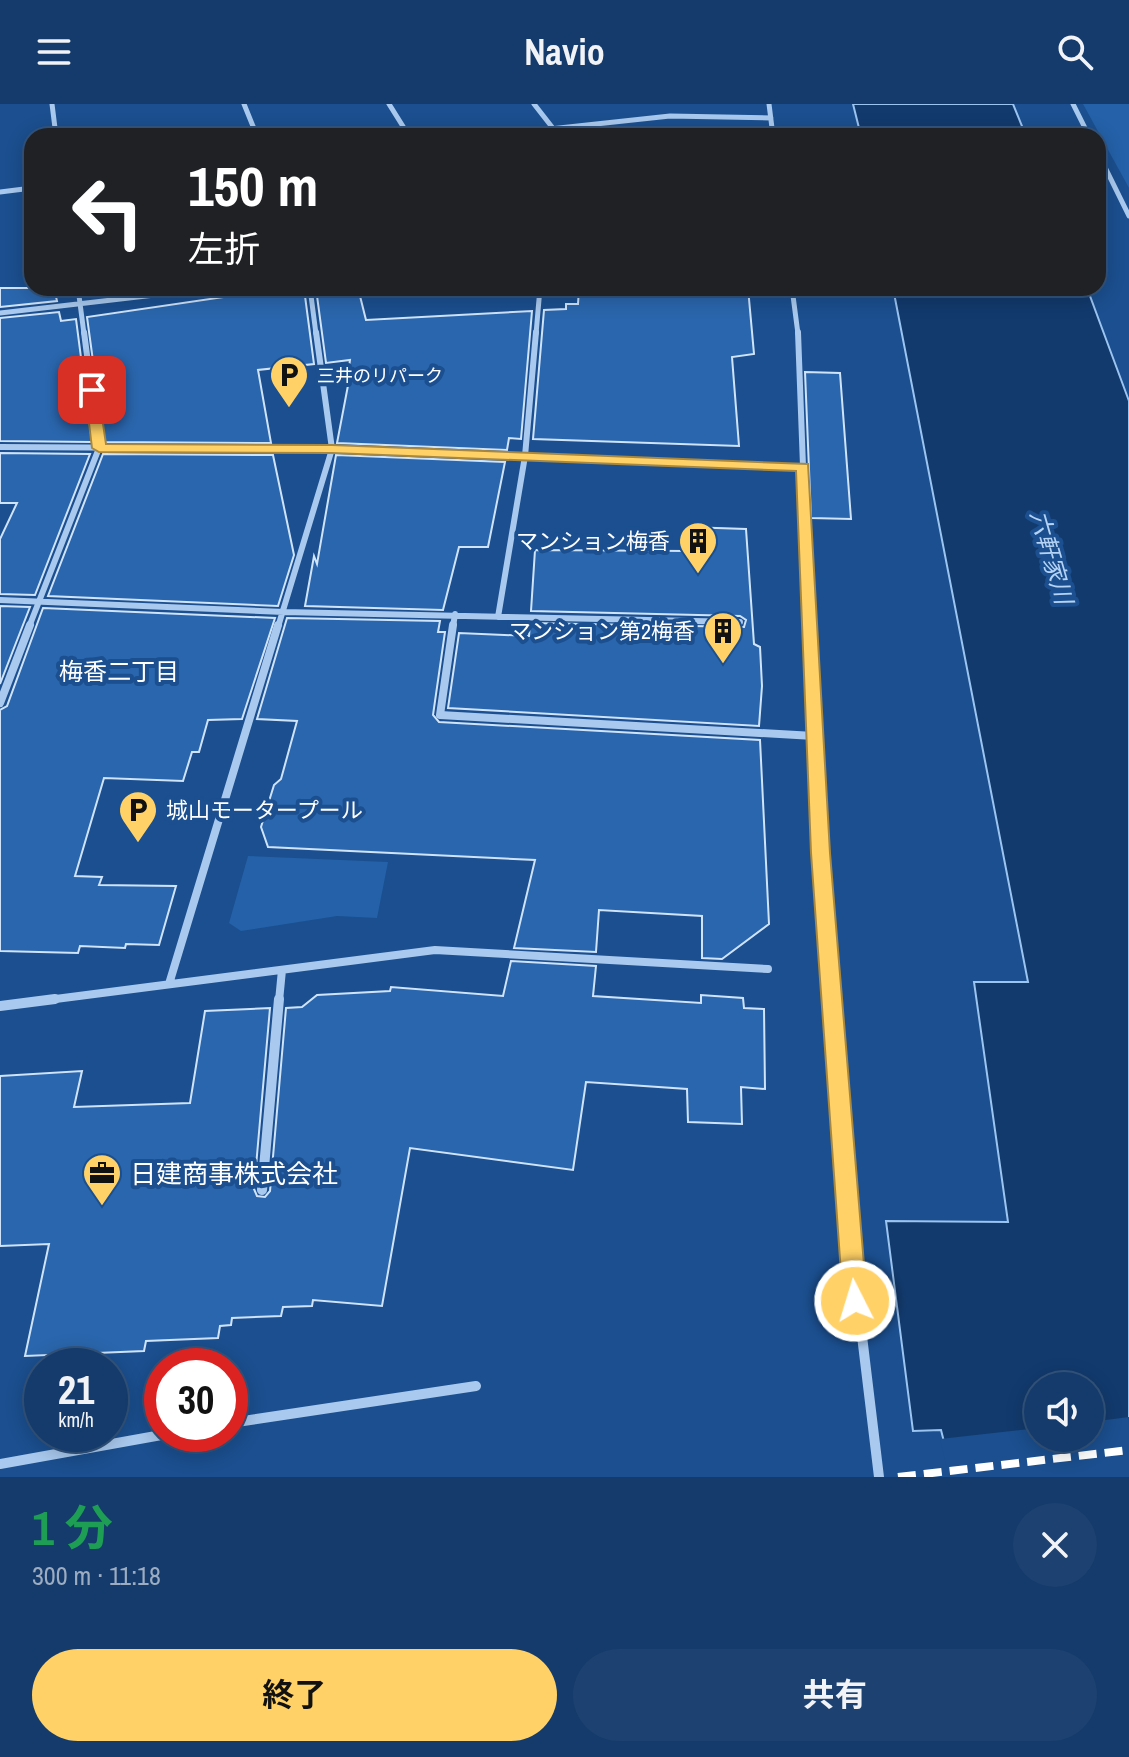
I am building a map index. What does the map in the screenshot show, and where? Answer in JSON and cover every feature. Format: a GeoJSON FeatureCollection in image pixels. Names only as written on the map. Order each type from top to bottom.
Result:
{"type":"FeatureCollection","features":[{"type":"Feature","properties":{"kind":"street"},"geometry":{"type":"LineString","coordinates":[[52,104],[55,128]]}},
{"type":"Feature","properties":{"kind":"street"},"geometry":{"type":"LineString","coordinates":[[244,104],[254,128]]}},
{"type":"Feature","properties":{"kind":"street"},"geometry":{"type":"LineString","coordinates":[[389,104],[404,128]]}},
{"type":"Feature","properties":{"kind":"street"},"geometry":{"type":"LineString","coordinates":[[534,104],[553,128],[670,116],[771,118]]}},
{"type":"Feature","properties":{"kind":"street"},"geometry":{"type":"LineString","coordinates":[[769,104],[772,128]]}},
{"type":"Feature","properties":{"kind":"street"},"geometry":{"type":"LineString","coordinates":[[1073,104],[1085,128]]}},
{"type":"Feature","properties":{"kind":"street"},"geometry":{"type":"LineString","coordinates":[[666,110],[670,116]]}},
{"type":"Feature","properties":{"kind":"street"},"geometry":{"type":"LineString","coordinates":[[1106,169],[1129,216]]}},
{"type":"Feature","properties":{"kind":"street"},"geometry":{"type":"LineString","coordinates":[[0,192],[24,189]]}},
{"type":"Feature","properties":{"kind":"street"},"geometry":{"type":"LineString","coordinates":[[0,703],[99,448],[79,296]]}},
{"type":"Feature","properties":{"kind":"street"},"geometry":{"type":"LineString","coordinates":[[0,313],[148,296]]}},
{"type":"Feature","properties":{"kind":"street"},"geometry":{"type":"LineString","coordinates":[[169,984],[332,449],[311,296]]}},
{"type":"Feature","properties":{"kind":"street"},"geometry":{"type":"LineString","coordinates":[[498,617],[525,456],[539,296]]}},
{"type":"Feature","properties":{"kind":"street"},"geometry":{"type":"LineString","coordinates":[[793,296],[799,342],[814,736],[828,971],[857,1331],[879,1477]]}},
{"type":"Feature","properties":{"kind":"street"},"geometry":{"type":"LineString","coordinates":[[0,447],[332,449],[803,467]]}},
{"type":"Feature","properties":{"kind":"street"},"geometry":{"type":"LineString","coordinates":[[0,600],[284,612],[740,622]]}},
{"type":"Feature","properties":{"kind":"street"},"geometry":{"type":"LineString","coordinates":[[455,614],[440,715],[814,736]]}},
{"type":"Feature","properties":{"kind":"street"},"geometry":{"type":"LineString","coordinates":[[0,1006],[435,950],[768,969]]}},
{"type":"Feature","properties":{"kind":"street"},"geometry":{"type":"LineString","coordinates":[[262,1190],[282,970]]}},
{"type":"Feature","properties":{"kind":"street"},"geometry":{"type":"LineString","coordinates":[[248,1420],[476,1386]]}},
{"type":"Feature","properties":{"kind":"street"},"geometry":{"type":"LineString","coordinates":[[0,1464],[144,1438]]}},
{"type":"Feature","properties":{"kind":"shaded area"},"geometry":{"type":"Polygon","coordinates":[[[1083,104],[1129,104],[1129,188],[1106,146],[1106,128],[1096,128],[1083,104]]]}},
{"type":"Feature","properties":{"kind":"shaded area"},"geometry":{"type":"Polygon","coordinates":[[[248,856],[388,862],[377,918],[337,916],[241,931],[229,923],[248,856]]]}},
{"type":"Feature","properties":{"kind":"water"},"geometry":{"type":"Polygon","coordinates":[[[853,104],[1013,104],[1023,128],[859,128],[853,104]]]}},
{"type":"Feature","properties":{"kind":"water","name":"六軒家川"},"geometry":{"type":"Polygon","coordinates":[[[895,296],[1090,296],[1129,401],[1129,1477],[953,1477],[941,1430],[913,1431],[886,1221],[1008,1222],[974,982],[1028,982],[895,296]]]}},
{"type":"Feature","properties":{"kind":"pier"},"geometry":{"type":"Polygon","coordinates":[[[1129,1417],[1129,1477],[949,1477],[940,1439],[1024,1430],[1024,1452],[1104,1452],[1104,1420],[1129,1417]]]}},
{"type":"Feature","properties":{"kind":"building"},"geometry":{"type":"Polygon","coordinates":[[[0,288],[24,288],[24,296],[56,296],[57,301],[0,307],[0,288]]]}},
{"type":"Feature","properties":{"kind":"building"},"geometry":{"type":"Polygon","coordinates":[[[230,296],[305,296],[314,364],[258,370],[271,443],[104,442],[87,317],[230,296]]]}},
{"type":"Feature","properties":{"kind":"building"},"geometry":{"type":"Polygon","coordinates":[[[317,296],[360,296],[366,320],[532,311],[521,439],[509,438],[507,450],[337,443],[350,360],[326,363],[317,296]]]}},
{"type":"Feature","properties":{"kind":"building"},"geometry":{"type":"Polygon","coordinates":[[[578,296],[749,296],[754,354],[732,357],[739,446],[533,439],[544,310],[566,309],[566,304],[578,304],[578,296]]]}},
{"type":"Feature","properties":{"kind":"building"},"geometry":{"type":"Polygon","coordinates":[[[59,312],[61,321],[76,319],[92,442],[0,441],[0,318],[59,312]]]}},
{"type":"Feature","properties":{"kind":"building"},"geometry":{"type":"Polygon","coordinates":[[[805,372],[840,373],[851,519],[811,518],[805,372]]]}},
{"type":"Feature","properties":{"kind":"building"},"geometry":{"type":"Polygon","coordinates":[[[0,453],[90,454],[35,595],[0,594],[0,539],[17,503],[0,503],[0,453]]]}},
{"type":"Feature","properties":{"kind":"building"},"geometry":{"type":"Polygon","coordinates":[[[103,454],[273,455],[294,555],[278,606],[48,596],[103,454]]]}},
{"type":"Feature","properties":{"kind":"building"},"geometry":{"type":"Polygon","coordinates":[[[336,455],[505,462],[488,547],[459,547],[443,610],[305,606],[314,556],[317,564],[336,455]]]}},
{"type":"Feature","properties":{"kind":"building"},"geometry":{"type":"Polygon","coordinates":[[[687,527],[746,529],[754,644],[760,647],[762,686],[759,726],[448,708],[459,633],[529,636],[530,623],[744,627],[746,620],[740,616],[531,611],[535,550],[687,551],[687,527]]]}},
{"type":"Feature","properties":{"kind":"building"},"geometry":{"type":"Polygon","coordinates":[[[0,606],[30,607],[0,684],[0,606]]]}},
{"type":"Feature","properties":{"kind":"building"},"geometry":{"type":"Polygon","coordinates":[[[43,608],[275,618],[242,719],[208,720],[199,752],[192,752],[183,781],[104,778],[75,876],[102,877],[99,885],[176,886],[159,945],[126,944],[125,948],[80,946],[78,953],[0,951],[0,710],[7,706],[43,608]]]}},
{"type":"Feature","properties":{"kind":"building"},"geometry":{"type":"Polygon","coordinates":[[[287,618],[440,621],[438,632],[445,632],[433,715],[439,722],[760,740],[769,924],[722,959],[702,958],[702,916],[599,910],[596,952],[514,948],[535,860],[268,847],[261,827],[274,785],[281,779],[297,721],[257,719],[287,618]]]}},
{"type":"Feature","properties":{"kind":"building"},"geometry":{"type":"Polygon","coordinates":[[[511,961],[596,966],[593,996],[701,1003],[701,995],[743,998],[744,1008],[764,1009],[765,1089],[741,1087],[742,1124],[688,1122],[687,1089],[586,1082],[573,1170],[410,1148],[382,1306],[313,1300],[312,1306],[283,1307],[281,1316],[232,1318],[231,1325],[220,1326],[218,1338],[146,1341],[144,1351],[128,1352],[128,1348],[27,1348],[49,1244],[0,1246],[0,1076],[82,1071],[74,1107],[190,1103],[205,1011],[270,1008],[254,1189],[257,1196],[265,1197],[270,1191],[286,1008],[302,1007],[317,995],[390,991],[391,987],[503,996],[511,961]]]}},
{"type":"Feature","properties":{"kind":"railway"},"geometry":{"type":"LineString","coordinates":[[898,1477],[1129,1450]]}},
{"type":"Feature","properties":{"kind":"place","name":"三井のリパーク"},"geometry":{"type":"Point","coordinates":[289,409]}},
{"type":"Feature","properties":{"kind":"place","name":"マンション梅香"},"geometry":{"type":"Point","coordinates":[698,575]}},
{"type":"Feature","properties":{"kind":"place","name":"マンション第2梅香"},"geometry":{"type":"Point","coordinates":[723,665]}},
{"type":"Feature","properties":{"kind":"place","name":"城山モータープール"},"geometry":{"type":"Point","coordinates":[138,844]}},
{"type":"Feature","properties":{"kind":"place","name":"日建商事株式会社"},"geometry":{"type":"Point","coordinates":[102,1207]}},
{"type":"Feature","properties":{"kind":"district","name":"梅香二丁目"},"geometry":{"type":"Point","coordinates":[119,671]}},
{"type":"Feature","properties":{"kind":"route"},"geometry":{"type":"LineString","coordinates":[[92,390],[99,448],[332,449],[803,467],[828,971],[855,1301]]}}]}
